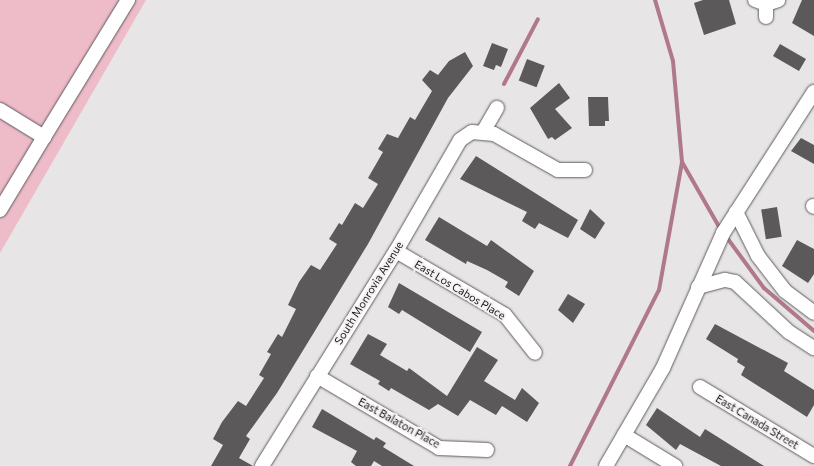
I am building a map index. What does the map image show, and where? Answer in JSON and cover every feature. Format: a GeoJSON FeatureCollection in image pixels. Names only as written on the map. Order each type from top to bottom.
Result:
{"type":"FeatureCollection","features":[{"type":"Feature","properties":{"kind":"street"},"geometry":{"type":"LineString","coordinates":[[0,210],[128,0]]}},
{"type":"Feature","properties":{"kind":"street"},"geometry":{"type":"LineString","coordinates":[[606,466],[663,368],[698,287],[736,212],[809,111],[814,92]]}},
{"type":"Feature","properties":{"kind":"street"},"geometry":{"type":"LineString","coordinates":[[497,108],[483,132],[494,134],[565,172],[585,170]]}},
{"type":"Feature","properties":{"kind":"street"},"geometry":{"type":"LineString","coordinates":[[0,110],[44,137]]}},
{"type":"Feature","properties":{"kind":"street","name":"South Monrovia Avenue"},"geometry":{"type":"LineString","coordinates":[[262,466],[396,251],[460,140],[472,132],[483,132]]}},
{"type":"Feature","properties":{"kind":"street"},"geometry":{"type":"LineString","coordinates":[[736,212],[758,256],[785,291],[814,314]]}},
{"type":"Feature","properties":{"kind":"street","name":"East Los Cabos Place"},"geometry":{"type":"LineString","coordinates":[[396,251],[505,315],[535,352]]}},
{"type":"Feature","properties":{"kind":"street"},"geometry":{"type":"LineString","coordinates":[[698,287],[725,280],[735,282],[789,332],[814,348]]}},
{"type":"Feature","properties":{"kind":"street","name":"East Balaton Place"},"geometry":{"type":"LineString","coordinates":[[317,376],[439,448],[487,450]]}},
{"type":"Feature","properties":{"kind":"street","name":"East Canada Street"},"geometry":{"type":"LineString","coordinates":[[700,387],[814,456]]}},
{"type":"Feature","properties":{"kind":"street"},"geometry":{"type":"LineString","coordinates":[[624,435],[675,466]]}},
{"type":"Feature","properties":{"kind":"shaded area"},"geometry":{"type":"Polygon","coordinates":[[[0,0],[146,0],[0,253],[0,0]]]}},
{"type":"Feature","properties":{"kind":"building"},"geometry":{"type":"Polygon","coordinates":[[[703,0],[729,0],[736,24],[704,35],[694,3],[703,0]]]}},
{"type":"Feature","properties":{"kind":"building"},"geometry":{"type":"Polygon","coordinates":[[[802,0],[814,0],[814,36],[792,23],[802,0]]]}},
{"type":"Feature","properties":{"kind":"building"},"geometry":{"type":"Polygon","coordinates":[[[492,43],[508,49],[501,67],[496,65],[494,70],[483,66],[492,43]]]}},
{"type":"Feature","properties":{"kind":"building"},"geometry":{"type":"Polygon","coordinates":[[[780,44],[806,59],[799,71],[773,56],[780,44]]]}},
{"type":"Feature","properties":{"kind":"building"},"geometry":{"type":"Polygon","coordinates":[[[465,52],[473,66],[448,98],[368,244],[277,393],[246,436],[250,439],[239,458],[253,466],[211,466],[223,445],[213,439],[222,422],[238,401],[246,406],[264,378],[259,375],[271,354],[267,352],[278,334],[282,337],[296,309],[288,305],[299,282],[311,265],[320,270],[337,244],[329,239],[339,223],[342,225],[355,203],[363,208],[378,184],[368,178],[383,152],[378,149],[387,134],[398,138],[410,117],[415,120],[432,91],[422,80],[430,70],[438,75],[449,61],[465,52]]]}},
{"type":"Feature","properties":{"kind":"building"},"geometry":{"type":"Polygon","coordinates":[[[527,59],[545,66],[536,87],[519,80],[527,59]]]}},
{"type":"Feature","properties":{"kind":"building"},"geometry":{"type":"Polygon","coordinates":[[[559,83],[570,98],[555,109],[572,128],[555,140],[552,137],[548,139],[530,108],[559,83]]]}},
{"type":"Feature","properties":{"kind":"building"},"geometry":{"type":"Polygon","coordinates":[[[588,97],[608,97],[609,121],[605,121],[605,126],[589,126],[588,97]]]}},
{"type":"Feature","properties":{"kind":"building"},"geometry":{"type":"Polygon","coordinates":[[[801,138],[814,145],[814,164],[791,151],[801,138]]]}},
{"type":"Feature","properties":{"kind":"building"},"geometry":{"type":"Polygon","coordinates":[[[476,156],[578,220],[568,238],[539,223],[535,229],[522,221],[527,212],[460,179],[476,156]]]}},
{"type":"Feature","properties":{"kind":"building"},"geometry":{"type":"Polygon","coordinates":[[[777,207],[782,237],[766,239],[761,210],[777,207]]]}},
{"type":"Feature","properties":{"kind":"building"},"geometry":{"type":"Polygon","coordinates":[[[590,209],[605,223],[595,239],[580,229],[590,209]]]}},
{"type":"Feature","properties":{"kind":"building"},"geometry":{"type":"Polygon","coordinates":[[[439,217],[487,246],[491,240],[534,271],[519,296],[505,287],[508,282],[467,261],[466,264],[425,240],[439,217]]]}},
{"type":"Feature","properties":{"kind":"building"},"geometry":{"type":"Polygon","coordinates":[[[797,240],[814,249],[814,274],[808,283],[782,266],[797,240]]]}},
{"type":"Feature","properties":{"kind":"building"},"geometry":{"type":"Polygon","coordinates":[[[399,283],[482,332],[470,352],[402,310],[399,314],[388,307],[399,283]]]}},
{"type":"Feature","properties":{"kind":"building"},"geometry":{"type":"Polygon","coordinates":[[[568,294],[585,304],[573,323],[558,310],[568,294]]]}},
{"type":"Feature","properties":{"kind":"building"},"geometry":{"type":"Polygon","coordinates":[[[715,324],[788,363],[784,371],[814,390],[814,405],[807,417],[741,375],[745,367],[737,362],[738,359],[706,339],[715,324]]]}},
{"type":"Feature","properties":{"kind":"building"},"geometry":{"type":"Polygon","coordinates":[[[368,334],[387,344],[380,355],[407,371],[409,368],[447,396],[477,347],[498,360],[484,381],[515,400],[522,388],[539,403],[527,422],[502,406],[496,415],[470,400],[458,416],[438,404],[429,410],[391,388],[389,391],[378,384],[380,381],[350,364],[368,334]]]}},
{"type":"Feature","properties":{"kind":"building"},"geometry":{"type":"Polygon","coordinates":[[[657,408],[700,437],[705,429],[764,466],[721,466],[680,444],[676,450],[646,425],[657,408]]]}},
{"type":"Feature","properties":{"kind":"building"},"geometry":{"type":"Polygon","coordinates":[[[322,409],[374,440],[376,437],[386,443],[383,447],[414,466],[382,466],[374,461],[371,466],[356,466],[351,462],[357,451],[312,427],[322,409]]]}},
{"type":"Feature","properties":{"kind":"waterway"},"geometry":{"type":"LineString","coordinates":[[570,466],[659,290],[682,162],[673,61],[655,0]]}},
{"type":"Feature","properties":{"kind":"waterway"},"geometry":{"type":"LineString","coordinates":[[504,84],[538,19]]}},
{"type":"Feature","properties":{"kind":"waterway"},"geometry":{"type":"LineString","coordinates":[[682,162],[721,230]]}},
{"type":"Feature","properties":{"kind":"waterway"},"geometry":{"type":"LineString","coordinates":[[725,235],[764,288],[814,331]]}}]}
